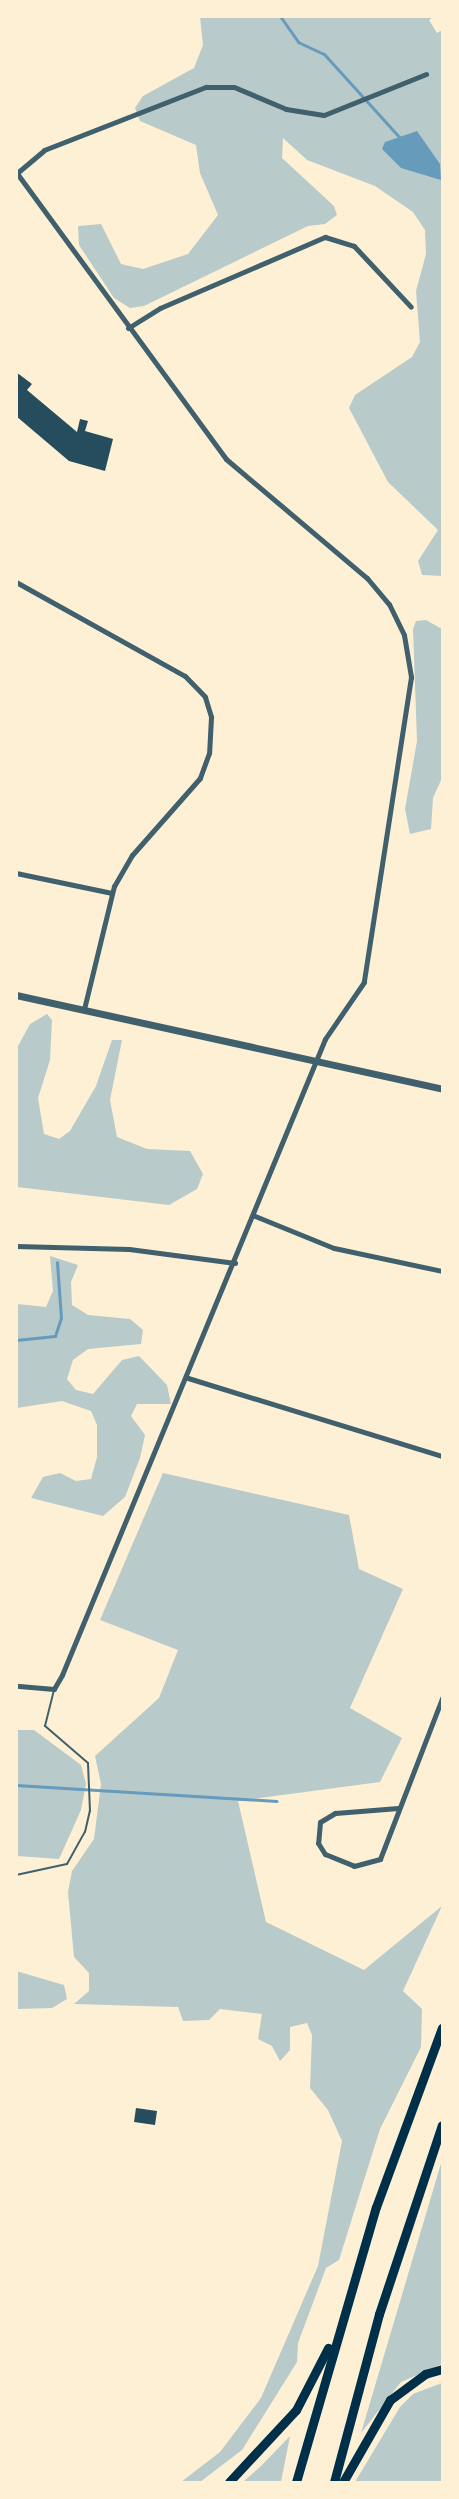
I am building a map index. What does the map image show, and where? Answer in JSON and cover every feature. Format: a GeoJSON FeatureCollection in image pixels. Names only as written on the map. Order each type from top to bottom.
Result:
{"type":"FeatureCollection","features":[{"type":"Feature","properties":{"kind":"highway"},"geometry":{"type":"LineString","coordinates":[[296,2482],[336,2333],[400,2135],[442,2028]]}},
{"type":"Feature","properties":{"kind":"highway"},"geometry":{"type":"LineString","coordinates":[[334,2482],[379,2314],[442,2125]]}},
{"type":"Feature","properties":{"kind":"highway"},"geometry":{"type":"LineString","coordinates":[[229,2482],[296,2410],[336,2333]]}},
{"type":"Feature","properties":{"kind":"highway"},"geometry":{"type":"LineString","coordinates":[[343,2482],[390,2400],[425,2374],[442,2369]]}},
{"type":"Feature","properties":{"kind":"street"},"geometry":{"type":"LineString","coordinates":[[16,1686],[54,1689],[188,1378],[337,1015],[364,982],[373,943],[410,713],[404,635],[389,604],[367,578],[226,459],[128,328],[17,172],[44,150],[206,87],[234,87],[286,109],[324,115],[426,74]]}},
{"type":"Feature","properties":{"kind":"street"},"geometry":{"type":"LineString","coordinates":[[128,328],[160,308],[325,237],[354,246],[411,307]]}},
{"type":"Feature","properties":{"kind":"street"},"geometry":{"type":"LineString","coordinates":[[16,582],[179,672],[208,706],[211,743],[200,778],[132,855],[111,893],[84,1010]]}},
{"type":"Feature","properties":{"kind":"street"},"geometry":{"type":"LineString","coordinates":[[16,873],[111,893]]}},
{"type":"Feature","properties":{"kind":"street"},"geometry":{"type":"LineString","coordinates":[[16,994],[442,1089]]}},
{"type":"Feature","properties":{"kind":"street"},"geometry":{"type":"LineString","coordinates":[[255,1216],[334,1248],[442,1271]]}},
{"type":"Feature","properties":{"kind":"street"},"geometry":{"type":"LineString","coordinates":[[16,1246],[129,1249],[235,1263]]}},
{"type":"Feature","properties":{"kind":"street"},"geometry":{"type":"LineString","coordinates":[[188,1378],[442,1455]]}},
{"type":"Feature","properties":{"kind":"street"},"geometry":{"type":"LineString","coordinates":[[398,1808],[334,1813],[320,1822],[318,1843],[325,1854],[354,1866],[374,1864],[391,1838],[398,1808],[442,1698]]}},
{"type":"Feature","properties":{"kind":"lane"},"geometry":{"type":"LineString","coordinates":[[16,1875],[67,1864],[85,1832],[92,1785],[82,1755],[45,1726],[54,1689]]}},
{"type":"Feature","properties":{"kind":"shaded area"},"geometry":{"type":"Polygon","coordinates":[[[200,17],[433,17],[429,20],[437,33],[442,30],[442,576],[422,575],[418,561],[438,530],[388,482],[349,408],[355,395],[412,357],[420,342],[416,291],[426,254],[425,230],[413,212],[375,186],[307,160],[283,138],[282,158],[334,206],[337,215],[325,224],[308,226],[144,306],[130,308],[114,298],[79,245],[78,226],[101,224],[121,264],[143,269],[188,254],[218,215],[200,173],[196,145],[140,121],[135,108],[143,96],[194,68],[203,45],[200,17]]]}},
{"type":"Feature","properties":{"kind":"shaded area"},"geometry":{"type":"Polygon","coordinates":[[[426,620],[442,629],[442,778],[433,798],[431,829],[410,834],[405,809],[417,741],[413,629],[416,621],[426,620]]]}},
{"type":"Feature","properties":{"kind":"shaded area"},"geometry":{"type":"Polygon","coordinates":[[[47,1014],[52,1020],[50,1060],[38,1098],[44,1134],[59,1139],[70,1131],[96,1086],[112,1040],[122,1040],[110,1100],[117,1137],[147,1149],[190,1151],[203,1174],[197,1189],[169,1205],[17,1187],[17,1048],[30,1024],[47,1014]]]}},
{"type":"Feature","properties":{"kind":"shaded area"},"geometry":{"type":"Polygon","coordinates":[[[50,1256],[78,1265],[71,1282],[72,1305],[88,1315],[130,1319],[143,1330],[141,1344],[88,1349],[73,1360],[67,1379],[76,1390],[93,1394],[122,1360],[139,1356],[167,1385],[171,1404],[137,1404],[131,1416],[145,1435],[140,1458],[125,1497],[103,1516],[31,1498],[43,1477],[60,1473],[76,1481],[91,1479],[97,1457],[97,1425],[91,1411],[62,1401],[17,1408],[17,1304],[46,1307],[53,1291],[50,1256]]]}},
{"type":"Feature","properties":{"kind":"shaded area"},"geometry":{"type":"Polygon","coordinates":[[[163,1473],[349,1515],[359,1569],[403,1589],[350,1708],[402,1738],[380,1782],[238,1801],[266,1922],[364,1970],[442,1906],[403,1991],[422,2009],[421,2047],[380,2129],[339,2260],[326,2268],[298,2343],[297,2362],[242,2450],[200,2482],[181,2482],[220,2452],[261,2398],[318,2266],[342,2141],[328,2110],[310,2088],[312,2035],[307,2023],[290,2027],[290,2050],[280,2061],[272,2046],[258,2039],[262,2014],[220,2009],[209,2020],[183,2021],[178,2007],[74,2004],[89,1991],[89,1973],[74,1957],[68,1892],[72,1871],[94,1839],[101,1784],[95,1756],[159,1698],[178,1650],[100,1620],[163,1473]]]}},
{"type":"Feature","properties":{"kind":"shaded area"},"geometry":{"type":"Polygon","coordinates":[[[17,1730],[34,1730],[81,1765],[86,1784],[81,1810],[59,1859],[17,1856],[17,1730]]]}},
{"type":"Feature","properties":{"kind":"shaded area"},"geometry":{"type":"Polygon","coordinates":[[[16,1971],[64,1985],[67,1999],[52,2008],[17,2009],[16,1971]]]}},
{"type":"Feature","properties":{"kind":"shaded area"},"geometry":{"type":"Polygon","coordinates":[[[442,2160],[442,2364],[401,2382],[361,2433],[442,2160]]]}},
{"type":"Feature","properties":{"kind":"shaded area"},"geometry":{"type":"Polygon","coordinates":[[[442,2383],[442,2482],[355,2482],[400,2407],[413,2394],[442,2383]]]}},
{"type":"Feature","properties":{"kind":"shaded area"},"geometry":{"type":"Polygon","coordinates":[[[290,2436],[281,2482],[243,2482],[261,2466],[290,2436]]]}},
{"type":"Feature","properties":{"kind":"water"},"geometry":{"type":"Polygon","coordinates":[[[417,131],[440,164],[441,180],[401,168],[382,149],[385,142],[417,131]]]}},
{"type":"Feature","properties":{"kind":"building"},"geometry":{"type":"Polygon","coordinates":[[[16,372],[32,384],[27,390],[77,432],[80,419],[88,421],[85,431],[113,439],[105,471],[69,461],[16,416],[16,372]]]}},
{"type":"Feature","properties":{"kind":"building"},"geometry":{"type":"Polygon","coordinates":[[[136,2108],[157,2111],[155,2125],[134,2122],[136,2108]]]}},
{"type":"Feature","properties":{"kind":"waterway"},"geometry":{"type":"LineString","coordinates":[[280,16],[298,42],[324,54],[401,139]]}},
{"type":"Feature","properties":{"kind":"waterway"},"geometry":{"type":"LineString","coordinates":[[16,1340],[55,1336],[61,1318],[57,1262]]}},
{"type":"Feature","properties":{"kind":"waterway"},"geometry":{"type":"LineString","coordinates":[[16,1785],[277,1801]]}}]}
